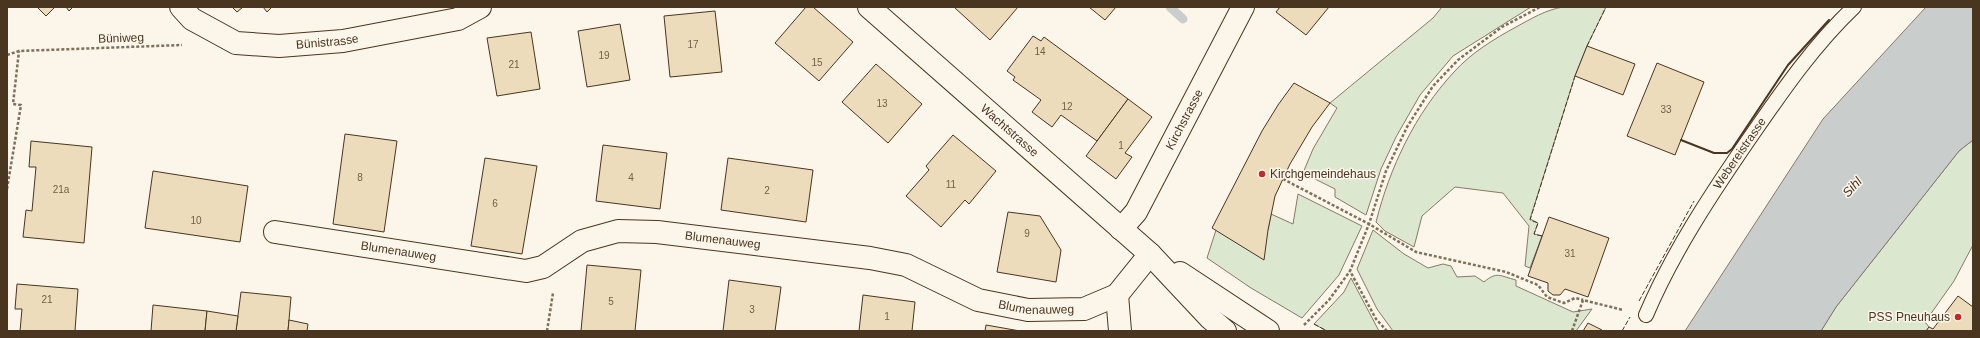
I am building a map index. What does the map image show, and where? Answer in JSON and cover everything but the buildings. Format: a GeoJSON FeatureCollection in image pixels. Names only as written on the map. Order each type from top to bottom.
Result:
{"type":"FeatureCollection","features":[{"type":"Feature","properties":{"kind":"street","name":"Bünistrasse"},"geometry":{"type":"LineString","coordinates":[[181,7],[192,19],[236,43],[280,46],[343,41],[458,19],[480,7]]}},
{"type":"Feature","properties":{"kind":"street","name":"Wachtstrasse"},"geometry":{"type":"LineString","coordinates":[[869,7],[1150,254],[1210,318],[1225,331]]}},
{"type":"Feature","properties":{"kind":"street","name":"Kirchstrasse"},"geometry":{"type":"LineString","coordinates":[[1121,229],[1136,212],[1243,7]]}},
{"type":"Feature","properties":{"kind":"street","name":"Blumenauweg"},"geometry":{"type":"LineString","coordinates":[[276,232],[526,271],[544,267],[582,241],[618,231],[657,232],[870,258],[906,265],[978,300],[1028,310],[1084,309],[1117,295],[1150,254]]}},
{"type":"Feature","properties":{"kind":"street","name":"Wachtstrasse"},"geometry":{"type":"LineString","coordinates":[[1150,254],[1268,331]]}},
{"type":"Feature","properties":{"kind":"street"},"geometry":{"type":"LineString","coordinates":[[1117,295],[1120,331]]}},
{"type":"Feature","properties":{"kind":"lane","name":"Webereistrasse"},"geometry":{"type":"LineString","coordinates":[[1646,315],[1676,253],[1713,193],[1788,81],[1831,29],[1854,7]]}},
{"type":"Feature","properties":{"kind":"path"},"geometry":{"type":"LineString","coordinates":[[1304,326],[1329,300],[1350,271],[1369,224],[1386,171],[1407,128],[1433,86],[1458,60],[1502,27],[1540,7]]}},
{"type":"Feature","properties":{"kind":"path","name":"Büniweg"},"geometry":{"type":"LineString","coordinates":[[7,55],[19,51],[190,45]]}},
{"type":"Feature","properties":{"kind":"path"},"geometry":{"type":"LineString","coordinates":[[7,189],[21,105],[13,104],[19,51]]}},
{"type":"Feature","properties":{"kind":"path"},"geometry":{"type":"LineString","coordinates":[[1283,179],[1369,224],[1416,252],[1506,272],[1538,285],[1547,297],[1564,303],[1575,298],[1646,315]]}},
{"type":"Feature","properties":{"kind":"path"},"geometry":{"type":"LineString","coordinates":[[544,267],[555,280],[547,331]]}},
{"type":"Feature","properties":{"kind":"path"},"geometry":{"type":"LineString","coordinates":[[1350,271],[1376,319],[1387,331]]}},
{"type":"Feature","properties":{"kind":"path"},"geometry":{"type":"LineString","coordinates":[[1572,331],[1583,300]]}},
{"type":"Feature","properties":{"kind":"green space"},"geometry":{"type":"Polygon","coordinates":[[[1442,7],[1531,7],[1453,56],[1420,95],[1396,137],[1381,169],[1366,215],[1335,197],[1335,189],[1303,173],[1313,149],[1337,108],[1330,103],[1433,18],[1442,7]]]}},
{"type":"Feature","properties":{"kind":"green space"},"geometry":{"type":"Polygon","coordinates":[[[1563,7],[1606,7],[1587,46],[1575,76],[1530,219],[1538,223],[1534,234],[1542,236],[1530,268],[1525,266],[1529,226],[1503,193],[1455,187],[1422,216],[1414,247],[1385,231],[1376,222],[1389,181],[1416,123],[1440,88],[1461,65],[1491,42],[1538,15],[1563,7]]]}},
{"type":"Feature","properties":{"kind":"green space"},"geometry":{"type":"Polygon","coordinates":[[[1973,140],[1973,245],[1954,281],[1925,322],[1929,327],[1926,331],[1821,331],[1836,307],[1959,151],[1973,140]]]}},
{"type":"Feature","properties":{"kind":"green space"},"geometry":{"type":"Polygon","coordinates":[[[1298,194],[1362,226],[1339,275],[1302,318],[1251,288],[1207,258],[1216,230],[1268,230],[1271,214],[1293,224],[1298,194]]]}},
{"type":"Feature","properties":{"kind":"green space"},"geometry":{"type":"Polygon","coordinates":[[[1373,230],[1404,254],[1428,268],[1443,264],[1451,266],[1457,277],[1475,276],[1484,282],[1492,276],[1499,275],[1516,280],[1516,286],[1573,312],[1592,309],[1576,331],[1393,331],[1377,309],[1357,269],[1373,230]]]}},
{"type":"Feature","properties":{"kind":"green space"},"geometry":{"type":"Polygon","coordinates":[[[1351,278],[1379,331],[1327,331],[1314,324],[1344,292],[1351,278]]]}},
{"type":"Feature","properties":{"kind":"water","name":"Sihl"},"geometry":{"type":"Polygon","coordinates":[[[1926,7],[1973,7],[1973,140],[1959,151],[1836,307],[1821,331],[1685,331],[1823,119],[1926,7]]]}},
{"type":"Feature","properties":{"kind":"waterway"},"geometry":{"type":"LineString","coordinates":[[1170,7],[1183,19]]}},
{"type":"Feature","properties":{"kind":"fence"},"geometry":{"type":"LineString","coordinates":[[1587,46],[1606,7]]}},
{"type":"Feature","properties":{"kind":"fence"},"geometry":{"type":"LineString","coordinates":[[1542,236],[1534,234],[1538,223],[1530,220],[1575,76]]}},
{"type":"Feature","properties":{"kind":"fence"},"geometry":{"type":"LineString","coordinates":[[1639,301],[1694,201]]}},
{"type":"Feature","properties":{"kind":"fence"},"geometry":{"type":"LineString","coordinates":[[1622,331],[1630,317]]}},
{"type":"Feature","properties":{"kind":"fence"},"geometry":{"type":"LineString","coordinates":[[1314,324],[1327,331]]}},
{"type":"Feature","properties":{"kind":"wall"},"geometry":{"type":"LineString","coordinates":[[1681,140],[1714,153],[1727,153],[1732,149],[1788,65],[1829,20]]}},
{"type":"Feature","properties":{"kind":"place","name":"Kirchgemeindehaus"},"geometry":{"type":"Point","coordinates":[1262,174]}},
{"type":"Feature","properties":{"kind":"place","name":"PSS Pneuhaus"},"geometry":{"type":"Point","coordinates":[1958,317]}}]}
